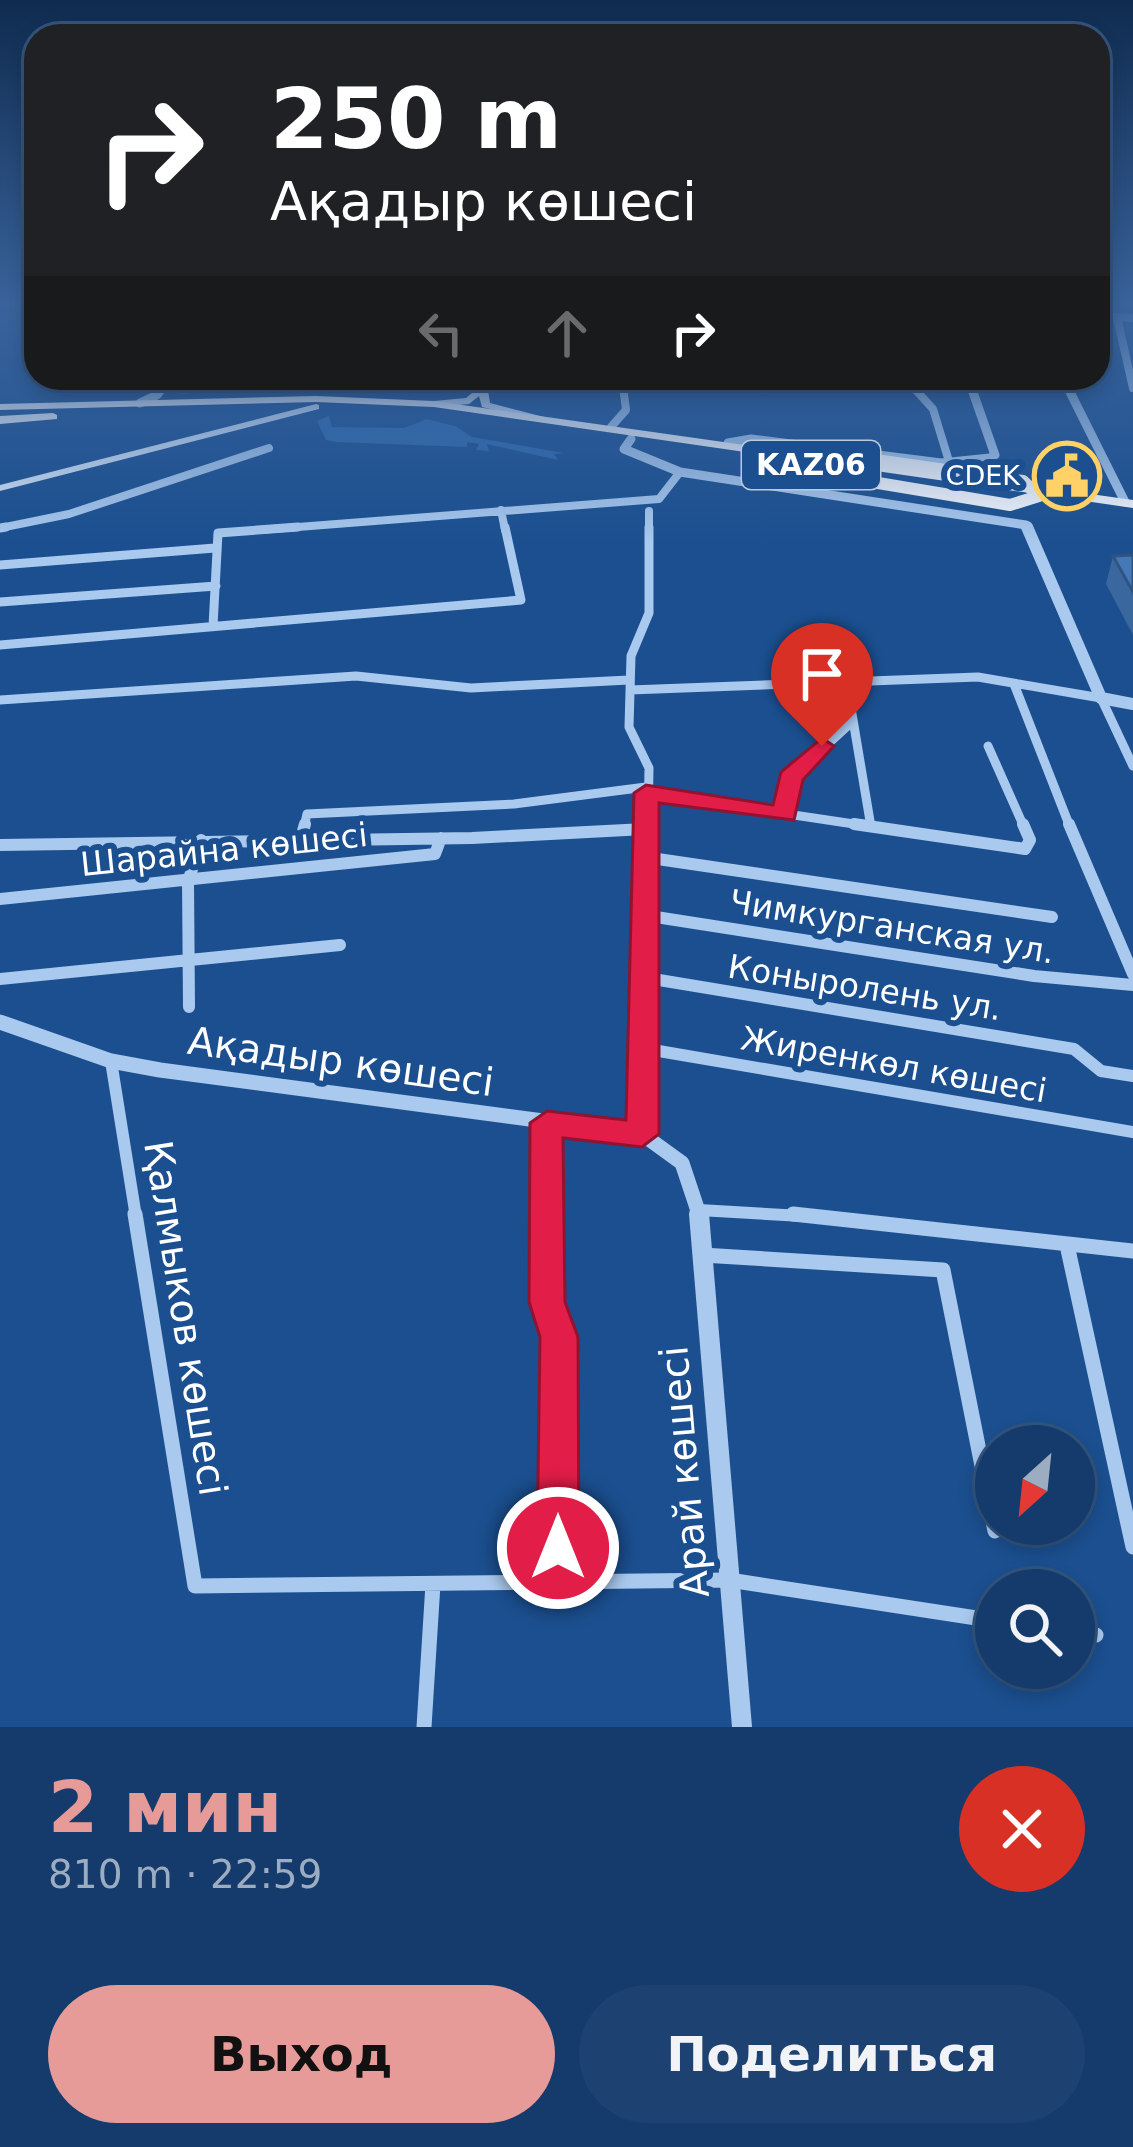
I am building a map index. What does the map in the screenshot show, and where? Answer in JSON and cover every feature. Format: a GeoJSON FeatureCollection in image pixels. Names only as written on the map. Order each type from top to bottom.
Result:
{"type":"FeatureCollection","features":[{"type":"Feature","properties":{"kind":"highway"},"geometry":{"type":"LineString","coordinates":[[0,410],[44,400],[138,408]]}},
{"type":"Feature","properties":{"kind":"highway","name":"KАZ06"},"geometry":{"type":"LineString","coordinates":[[138,408],[171,403],[434,404],[1130,506]]}},
{"type":"Feature","properties":{"kind":"highway","name":"KАZ06"},"geometry":{"type":"LineString","coordinates":[[0,410],[138,408],[243,415],[316,407],[459,415],[702,445]]}},
{"type":"Feature","properties":{"kind":"highway"},"geometry":{"type":"LineString","coordinates":[[0,410],[35,418],[138,408]]}},
{"type":"Feature","properties":{"kind":"highway"},"geometry":{"type":"LineString","coordinates":[[702,445],[807,448],[1023,481],[1039,496],[1010,505],[848,478],[702,445]]}},
{"type":"Feature","properties":{"kind":"main road"},"geometry":{"type":"LineString","coordinates":[[434,404],[469,401],[477,390]]}},
{"type":"Feature","properties":{"kind":"main road"},"geometry":{"type":"LineString","coordinates":[[482,390],[484,406],[539,416]]}},
{"type":"Feature","properties":{"kind":"main road"},"geometry":{"type":"LineString","coordinates":[[0,488],[243,415]]}},
{"type":"Feature","properties":{"kind":"street"},"geometry":{"type":"LineString","coordinates":[[138,408],[162,390]]}},
{"type":"Feature","properties":{"kind":"street"},"geometry":{"type":"LineString","coordinates":[[610,427],[626,410],[624,390]]}},
{"type":"Feature","properties":{"kind":"street"},"geometry":{"type":"LineString","coordinates":[[916,390],[933,409],[948,458]]}},
{"type":"Feature","properties":{"kind":"street"},"geometry":{"type":"LineString","coordinates":[[807,448],[940,463],[948,458],[995,454],[972,390]]}},
{"type":"Feature","properties":{"kind":"street"},"geometry":{"type":"LineString","coordinates":[[1069,390],[1130,506]]}},
{"type":"Feature","properties":{"kind":"street"},"geometry":{"type":"LineString","coordinates":[[158,395],[171,403]]}},
{"type":"Feature","properties":{"kind":"street"},"geometry":{"type":"LineString","coordinates":[[632,439],[624,449],[680,472],[1026,525],[1133,766]]}},
{"type":"Feature","properties":{"kind":"street"},"geometry":{"type":"LineString","coordinates":[[0,528],[69,514],[269,448]]}},
{"type":"Feature","properties":{"kind":"street"},"geometry":{"type":"LineString","coordinates":[[213,626],[215,548],[221,532],[659,499],[680,472]]}},
{"type":"Feature","properties":{"kind":"street"},"geometry":{"type":"LineString","coordinates":[[0,645],[521,600],[502,510]]}},
{"type":"Feature","properties":{"kind":"street"},"geometry":{"type":"LineString","coordinates":[[642,1134],[649,768],[629,727],[636,636],[649,613],[649,511]]}},
{"type":"Feature","properties":{"kind":"street"},"geometry":{"type":"LineString","coordinates":[[0,565],[215,548]]}},
{"type":"Feature","properties":{"kind":"street"},"geometry":{"type":"LineString","coordinates":[[0,602],[216,586]]}},
{"type":"Feature","properties":{"kind":"street"},"geometry":{"type":"LineString","coordinates":[[0,700],[356,676],[471,688],[847,684],[978,677],[1133,704]]}},
{"type":"Feature","properties":{"kind":"street"},"geometry":{"type":"LineString","coordinates":[[847,684],[871,828]]}},
{"type":"Feature","properties":{"kind":"street"},"geometry":{"type":"LineString","coordinates":[[1014,684],[1022,713],[1133,974]]}},
{"type":"Feature","properties":{"kind":"street"},"geometry":{"type":"LineString","coordinates":[[785,814],[790,778],[853,721]]}},
{"type":"Feature","properties":{"kind":"street"},"geometry":{"type":"LineString","coordinates":[[301,838],[307,814],[514,804],[646,790],[871,828],[1030,847],[988,746]]}},
{"type":"Feature","properties":{"kind":"street"},"geometry":{"type":"LineString","coordinates":[[0,844],[440,838],[645,829]]}},
{"type":"Feature","properties":{"kind":"street","name":"Шарайна көшесі"},"geometry":{"type":"LineString","coordinates":[[0,899],[435,854],[440,838]]}},
{"type":"Feature","properties":{"kind":"street"},"geometry":{"type":"LineString","coordinates":[[189,1006],[188,882],[201,840]]}},
{"type":"Feature","properties":{"kind":"street"},"geometry":{"type":"LineString","coordinates":[[644,857],[1052,916]]}},
{"type":"Feature","properties":{"kind":"street","name":"Чимкурганская ул."},"geometry":{"type":"LineString","coordinates":[[643,915],[1052,978],[1133,985]]}},
{"type":"Feature","properties":{"kind":"street"},"geometry":{"type":"LineString","coordinates":[[0,979],[340,945]]}},
{"type":"Feature","properties":{"kind":"street","name":"Коныролень ул."},"geometry":{"type":"LineString","coordinates":[[647,978],[1074,1048],[1101,1071],[1133,1076]]}},
{"type":"Feature","properties":{"kind":"street","name":"Ақадыр көшесі"},"geometry":{"type":"LineString","coordinates":[[0,1022],[111,1060],[642,1134],[668,1144],[682,1157],[693,1173],[699,1210]]}},
{"type":"Feature","properties":{"kind":"street","name":"Жиренкөл көшесі"},"geometry":{"type":"LineString","coordinates":[[646,1049],[1133,1132]]}},
{"type":"Feature","properties":{"kind":"street","name":"Қалмыков көшесі"},"geometry":{"type":"LineString","coordinates":[[111,1060],[195,1586],[433,1584]]}},
{"type":"Feature","properties":{"kind":"street"},"geometry":{"type":"LineString","coordinates":[[547,1123],[547,1302],[559,1337],[558,1583]]}},
{"type":"Feature","properties":{"kind":"street"},"geometry":{"type":"LineString","coordinates":[[699,1210],[779,1212],[1133,1251]]}},
{"type":"Feature","properties":{"kind":"street","name":"Арай көшесі"},"geometry":{"type":"LineString","coordinates":[[699,1210],[742,1727]]}},
{"type":"Feature","properties":{"kind":"street"},"geometry":{"type":"LineString","coordinates":[[1067,1245],[1133,1547]]}},
{"type":"Feature","properties":{"kind":"street"},"geometry":{"type":"LineString","coordinates":[[701,1255],[943,1270],[975,1431]]}},
{"type":"Feature","properties":{"kind":"street"},"geometry":{"type":"LineString","coordinates":[[424,1727],[433,1584],[729,1580],[975,1618]]}},
{"type":"Feature","properties":{"kind":"shaded area"},"geometry":{"type":"Polygon","coordinates":[[[329,416],[332,427],[404,428],[427,419],[455,426],[472,437],[564,453],[554,454],[558,460],[487,444],[489,451],[476,450],[479,444],[467,442],[467,447],[336,442],[326,440],[317,421],[329,416]]]}},
{"type":"Feature","properties":{"kind":"building"},"geometry":{"type":"Polygon","coordinates":[[[1133,555],[1133,592],[1113,556],[1133,555]]]}},
{"type":"Feature","properties":{"kind":"place","name":"CDEK"},"geometry":{"type":"Point","coordinates":[1067,476]}},
{"type":"Feature","properties":{"kind":"route"},"geometry":{"type":"LineString","coordinates":[[558,1548],[559,1337],[547,1302],[547,1123],[642,1134],[646,793],[687,795],[785,814],[790,778],[822,746]]}}]}
